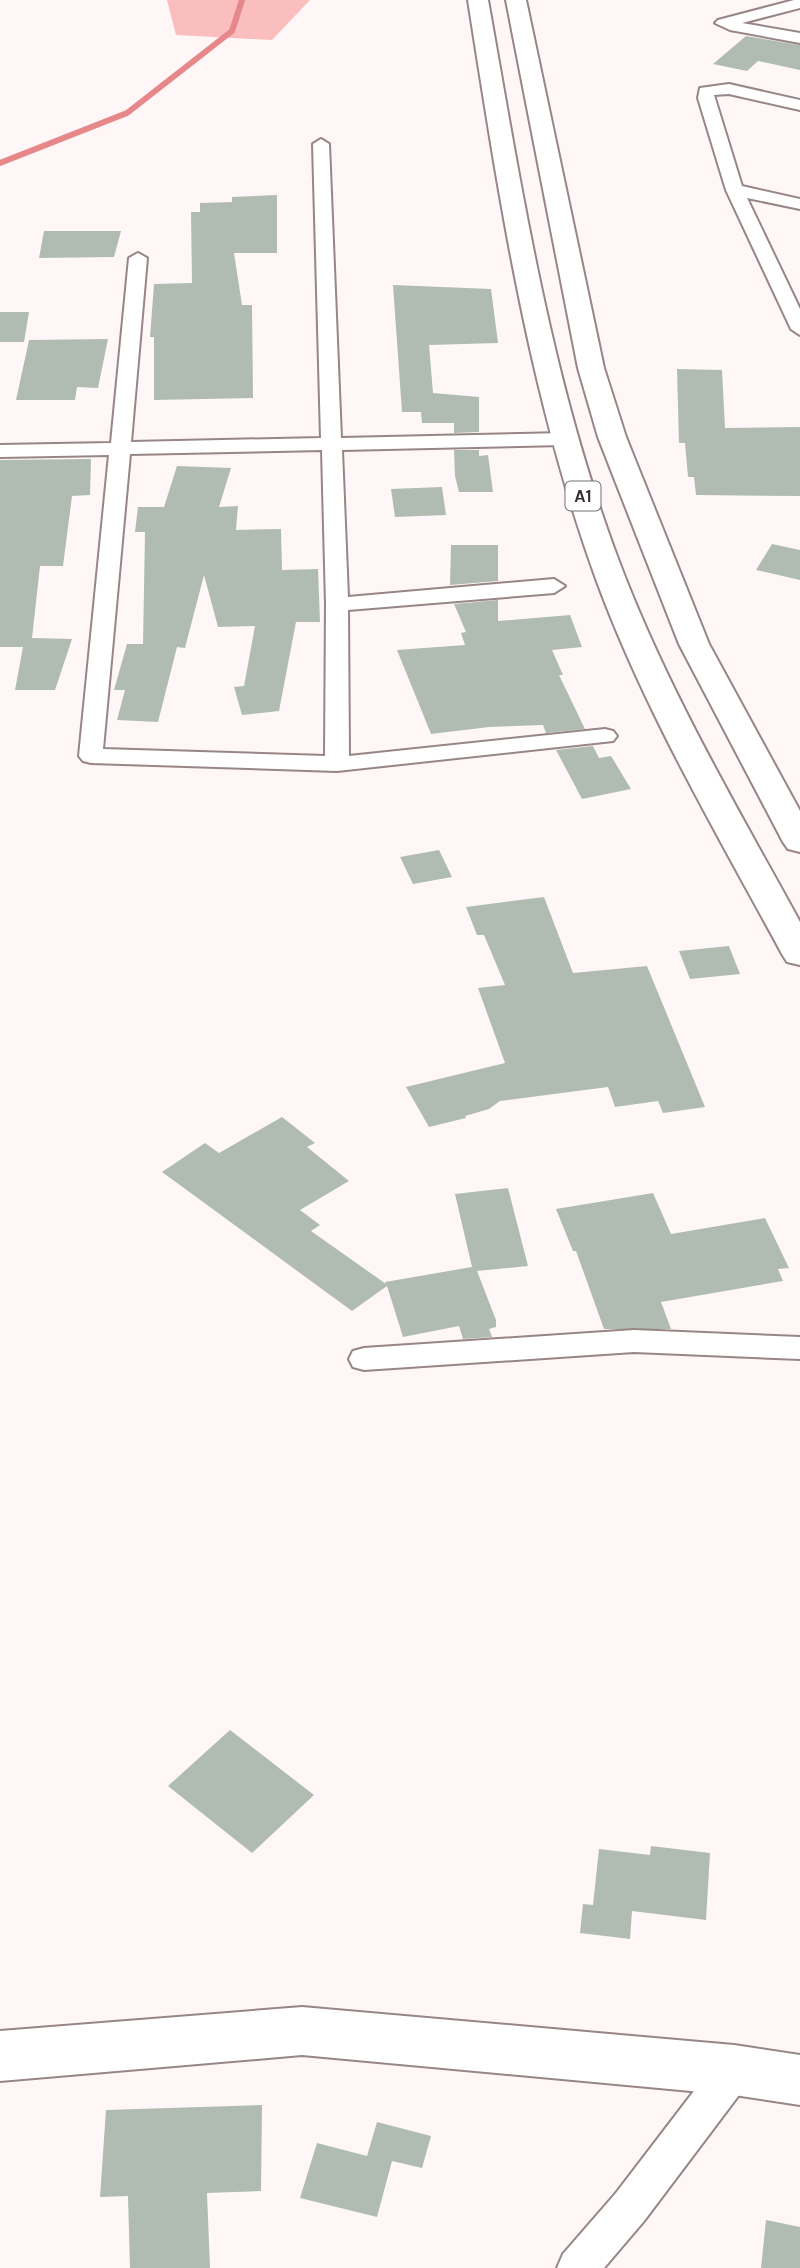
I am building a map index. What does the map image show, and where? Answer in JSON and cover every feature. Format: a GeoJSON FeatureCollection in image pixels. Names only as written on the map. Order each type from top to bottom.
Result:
{"type":"FeatureCollection","features":[{"type":"Feature","properties":{"kind":"main road","name":"A1"},"geometry":{"type":"LineString","coordinates":[[478,0],[530,307],[564,439],[612,581],[676,726],[800,954]]}},
{"type":"Feature","properties":{"kind":"main road","name":"A1"},"geometry":{"type":"LineString","coordinates":[[516,0],[591,368],[612,437],[694,644],[800,842]]}},
{"type":"Feature","properties":{"kind":"main road"},"geometry":{"type":"LineString","coordinates":[[0,2056],[302,2031],[734,2070],[800,2080]]}},
{"type":"Feature","properties":{"kind":"street"},"geometry":{"type":"LineString","coordinates":[[800,4],[723,23],[800,38]]}},
{"type":"Feature","properties":{"kind":"street"},"geometry":{"type":"LineString","coordinates":[[800,105],[729,89],[706,91],[706,99],[735,190],[800,329]]}},
{"type":"Feature","properties":{"kind":"street"},"geometry":{"type":"LineString","coordinates":[[321,144],[337,604],[337,764]]}},
{"type":"Feature","properties":{"kind":"street"},"geometry":{"type":"LineString","coordinates":[[735,190],[800,204]]}},
{"type":"Feature","properties":{"kind":"street"},"geometry":{"type":"LineString","coordinates":[[138,258],[91,756],[337,764],[605,736]]}},
{"type":"Feature","properties":{"kind":"street"},"geometry":{"type":"LineString","coordinates":[[0,451],[564,439]]}},
{"type":"Feature","properties":{"kind":"street"},"geometry":{"type":"LineString","coordinates":[[337,604],[554,586]]}},
{"type":"Feature","properties":{"kind":"street"},"geometry":{"type":"LineString","coordinates":[[364,1359],[634,1341],[800,1348]]}},
{"type":"Feature","properties":{"kind":"street"},"geometry":{"type":"LineString","coordinates":[[577,2268],[630,2207],[734,2070]]}},
{"type":"Feature","properties":{"kind":"shaded area"},"geometry":{"type":"Polygon","coordinates":[[[167,0],[310,0],[272,40],[176,35],[167,0]]]}},
{"type":"Feature","properties":{"kind":"building"},"geometry":{"type":"Polygon","coordinates":[[[746,36],[800,45],[800,70],[758,61],[747,71],[713,64],[746,36]]]}},
{"type":"Feature","properties":{"kind":"building"},"geometry":{"type":"Polygon","coordinates":[[[277,195],[277,253],[234,253],[242,305],[252,305],[253,398],[154,400],[154,337],[150,337],[154,284],[192,283],[191,212],[200,212],[200,203],[232,202],[232,197],[277,195]]]}},
{"type":"Feature","properties":{"kind":"building"},"geometry":{"type":"Polygon","coordinates":[[[44,231],[121,231],[114,257],[39,258],[44,231]]]}},
{"type":"Feature","properties":{"kind":"building"},"geometry":{"type":"Polygon","coordinates":[[[393,285],[491,289],[498,343],[429,345],[433,393],[479,397],[479,432],[454,433],[454,423],[422,423],[421,412],[402,412],[393,285]]]}},
{"type":"Feature","properties":{"kind":"building"},"geometry":{"type":"Polygon","coordinates":[[[0,312],[29,312],[24,342],[0,342],[0,312]]]}},
{"type":"Feature","properties":{"kind":"building"},"geometry":{"type":"Polygon","coordinates":[[[108,339],[98,388],[77,387],[75,400],[16,400],[29,340],[108,339]]]}},
{"type":"Feature","properties":{"kind":"building"},"geometry":{"type":"Polygon","coordinates":[[[677,369],[722,370],[725,428],[800,427],[800,496],[696,495],[694,477],[688,477],[685,443],[679,443],[677,369]]]}},
{"type":"Feature","properties":{"kind":"building"},"geometry":{"type":"Polygon","coordinates":[[[454,450],[479,450],[479,456],[488,455],[493,492],[459,492],[454,450]]]}},
{"type":"Feature","properties":{"kind":"building"},"geometry":{"type":"Polygon","coordinates":[[[91,459],[90,495],[72,496],[63,566],[40,566],[32,638],[72,639],[55,690],[15,690],[23,647],[0,647],[0,460],[91,459]]]}},
{"type":"Feature","properties":{"kind":"building"},"geometry":{"type":"Polygon","coordinates":[[[177,466],[231,468],[219,507],[238,506],[236,530],[281,529],[282,570],[318,569],[320,622],[296,622],[279,711],[242,715],[234,687],[244,686],[255,626],[218,627],[204,575],[185,648],[177,647],[158,722],[117,720],[125,690],[114,690],[127,644],[143,644],[145,532],[135,532],[138,507],[164,507],[177,466]]]}},
{"type":"Feature","properties":{"kind":"building"},"geometry":{"type":"Polygon","coordinates":[[[442,487],[446,515],[395,517],[391,489],[442,487]]]}},
{"type":"Feature","properties":{"kind":"building"},"geometry":{"type":"Polygon","coordinates":[[[772,544],[800,550],[800,580],[756,570],[772,544]]]}},
{"type":"Feature","properties":{"kind":"building"},"geometry":{"type":"Polygon","coordinates":[[[451,545],[498,545],[498,581],[450,585],[451,545]]]}},
{"type":"Feature","properties":{"kind":"building"},"geometry":{"type":"Polygon","coordinates":[[[498,600],[498,621],[570,615],[582,647],[552,650],[563,675],[559,675],[585,729],[546,733],[543,725],[489,727],[431,734],[397,650],[465,645],[461,633],[466,632],[454,604],[498,600]]]}},
{"type":"Feature","properties":{"kind":"building"},"geometry":{"type":"Polygon","coordinates":[[[593,746],[599,758],[611,756],[631,789],[582,799],[556,750],[593,746]]]}},
{"type":"Feature","properties":{"kind":"building"},"geometry":{"type":"Polygon","coordinates":[[[439,850],[452,877],[413,884],[400,857],[439,850]]]}},
{"type":"Feature","properties":{"kind":"building"},"geometry":{"type":"Polygon","coordinates":[[[544,897],[573,973],[647,966],[705,1107],[663,1113],[658,1101],[615,1107],[608,1087],[500,1101],[489,1109],[465,1116],[466,1118],[429,1127],[406,1087],[505,1063],[478,988],[505,985],[484,935],[477,935],[466,907],[544,897]]]}},
{"type":"Feature","properties":{"kind":"building"},"geometry":{"type":"Polygon","coordinates":[[[729,946],[740,974],[690,979],[679,951],[729,946]]]}},
{"type":"Feature","properties":{"kind":"building"},"geometry":{"type":"Polygon","coordinates":[[[282,1117],[315,1143],[307,1147],[349,1181],[300,1210],[320,1225],[311,1231],[386,1284],[385,1282],[472,1267],[455,1194],[508,1188],[528,1266],[477,1271],[496,1320],[496,1327],[489,1329],[492,1337],[463,1339],[459,1326],[403,1337],[387,1286],[352,1311],[162,1172],[205,1143],[219,1153],[282,1117]]]}},
{"type":"Feature","properties":{"kind":"building"},"geometry":{"type":"Polygon","coordinates":[[[653,1193],[671,1234],[765,1218],[789,1268],[778,1269],[783,1281],[661,1302],[671,1329],[604,1329],[576,1251],[573,1251],[556,1209],[653,1193]]]}},
{"type":"Feature","properties":{"kind":"building"},"geometry":{"type":"Polygon","coordinates":[[[230,1730],[314,1795],[252,1853],[168,1786],[230,1730]]]}},
{"type":"Feature","properties":{"kind":"building"},"geometry":{"type":"Polygon","coordinates":[[[651,1846],[710,1853],[706,1920],[632,1911],[630,1939],[580,1933],[583,1904],[593,1905],[599,1849],[650,1855],[651,1846]]]}},
{"type":"Feature","properties":{"kind":"building"},"geometry":{"type":"Polygon","coordinates":[[[262,2105],[261,2191],[207,2193],[210,2268],[130,2268],[128,2196],[100,2197],[106,2110],[262,2105]]]}},
{"type":"Feature","properties":{"kind":"building"},"geometry":{"type":"Polygon","coordinates":[[[377,2122],[431,2136],[422,2168],[392,2161],[377,2217],[300,2198],[317,2143],[367,2156],[377,2122]]]}},
{"type":"Feature","properties":{"kind":"building"},"geometry":{"type":"Polygon","coordinates":[[[766,2220],[800,2227],[800,2268],[761,2268],[766,2220]]]}},
{"type":"Feature","properties":{"kind":"waterway"},"geometry":{"type":"LineString","coordinates":[[0,163],[127,113],[232,31],[242,0]]}}]}
